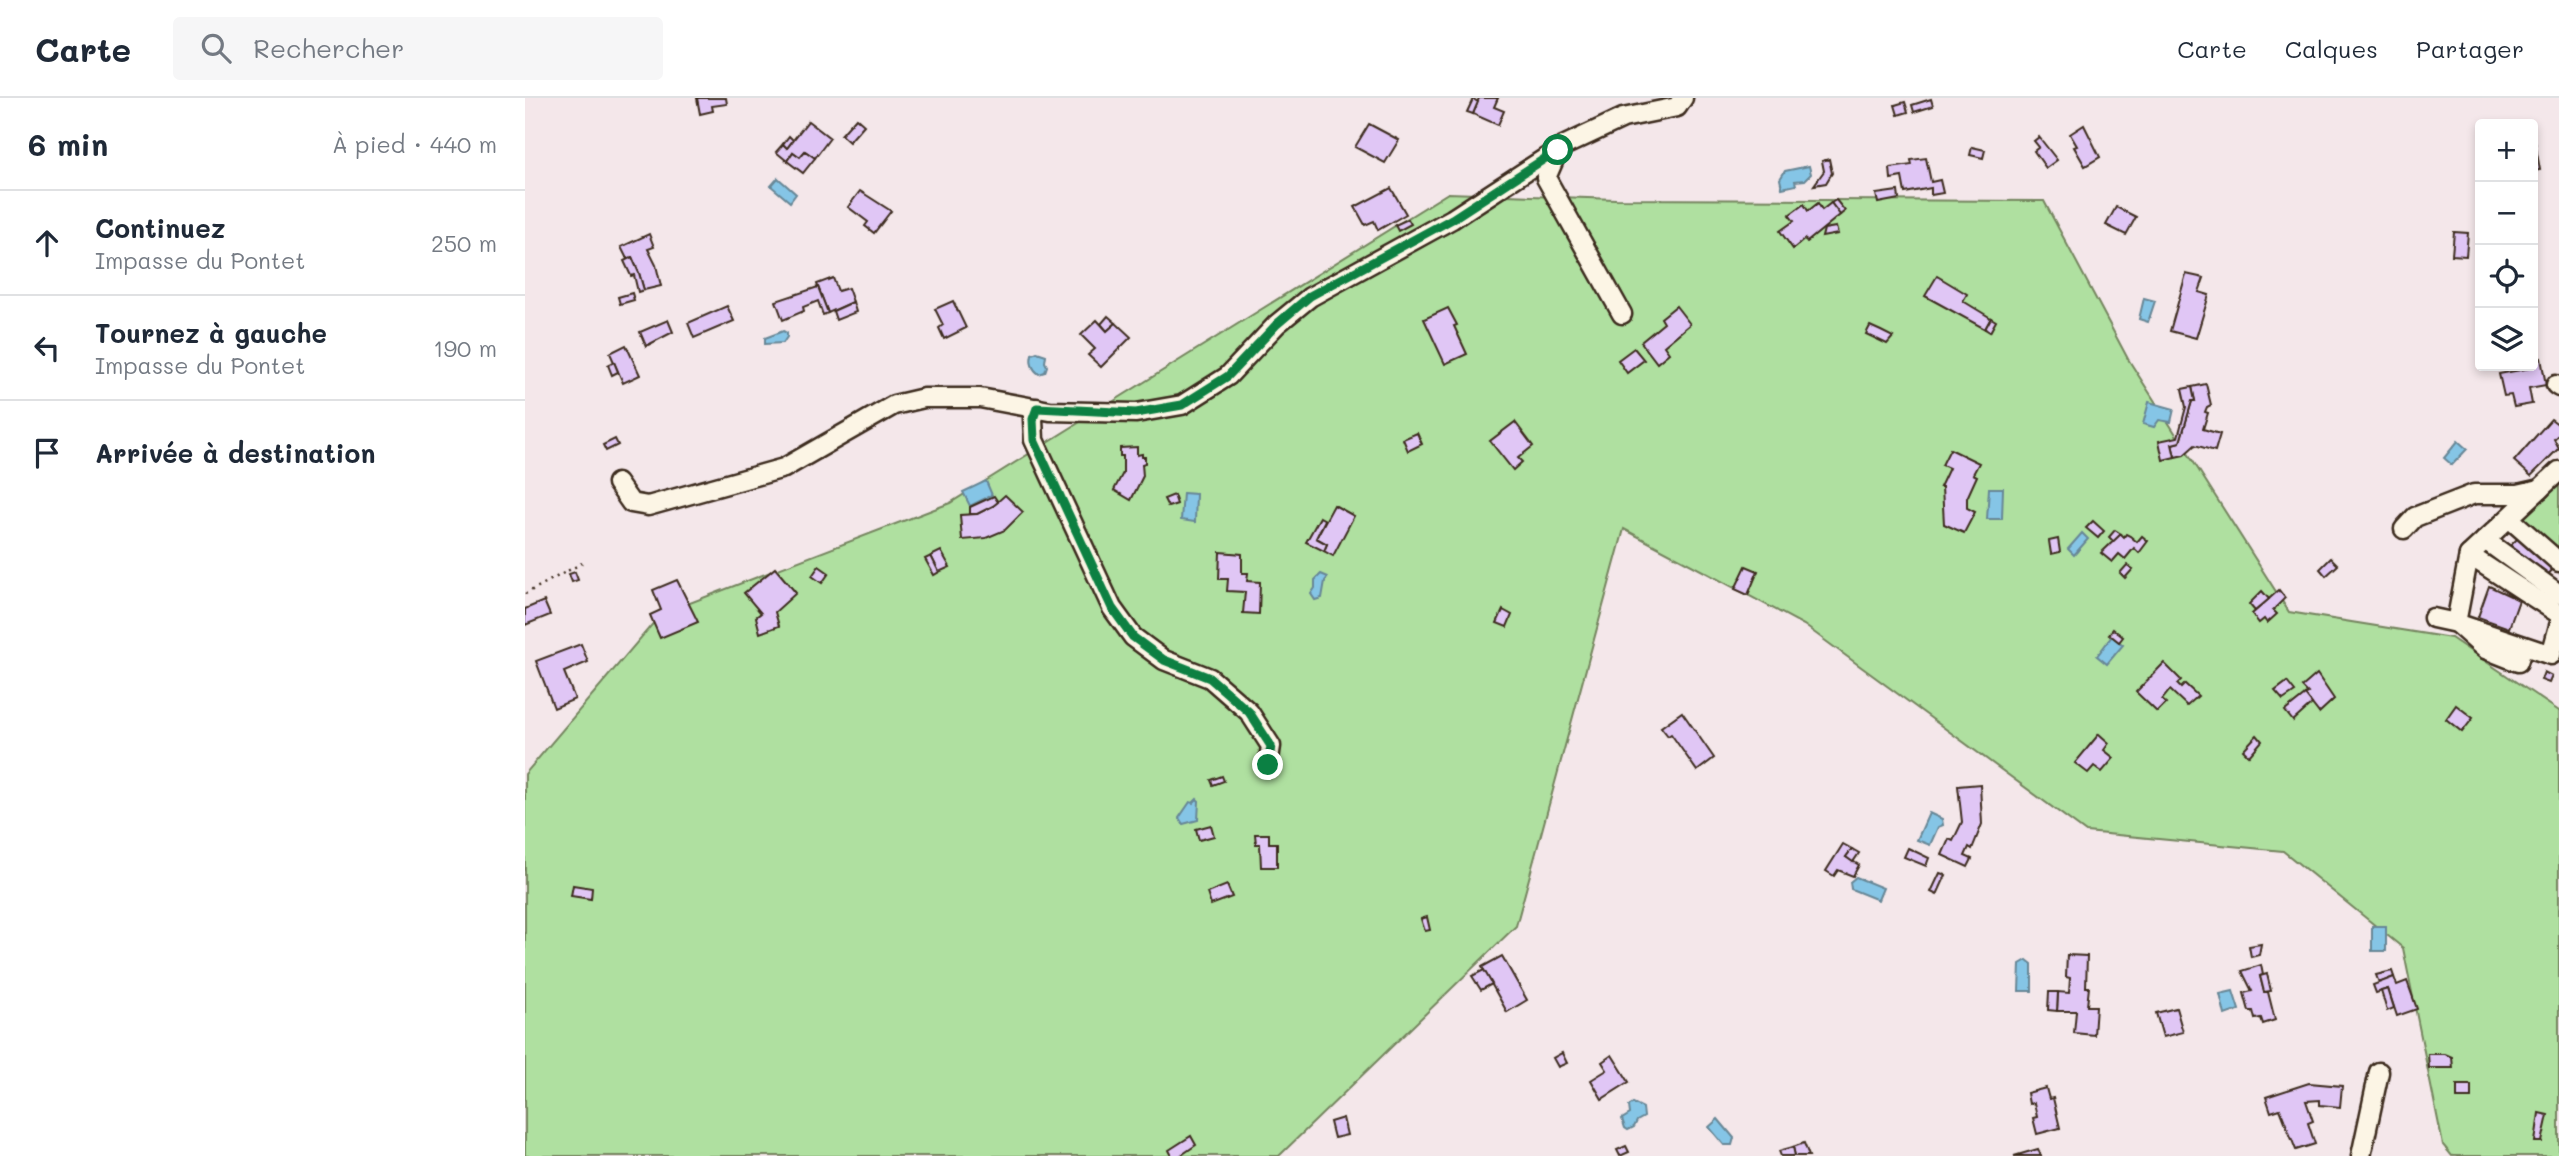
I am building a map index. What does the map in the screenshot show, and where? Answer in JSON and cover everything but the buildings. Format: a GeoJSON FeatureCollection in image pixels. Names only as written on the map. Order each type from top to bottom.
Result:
{"type":"FeatureCollection","features":[{"type":"Feature","properties":{"kind":"street"},"geometry":{"type":"LineString","coordinates":[[617,483],[631,503],[648,506],[732,485],[784,468],[894,405],[924,398],[980,398],[1037,408],[1136,413],[1182,405],[1228,376],[1277,324],[1310,296],[1452,219],[1558,150],[1623,118],[1677,107],[1683,98]]}},
{"type":"Feature","properties":{"kind":"street"},"geometry":{"type":"LineString","coordinates":[[1558,150],[1546,178],[1622,314]]}},
{"type":"Feature","properties":{"kind":"street"},"geometry":{"type":"LineString","coordinates":[[1037,408],[1033,419],[1034,440],[1112,608],[1133,637],[1164,660],[1210,678],[1249,712],[1271,746],[1268,765]]}},
{"type":"Feature","properties":{"kind":"street"},"geometry":{"type":"LineString","coordinates":[[2456,623],[2469,555],[2559,471]]}},
{"type":"Feature","properties":{"kind":"street"},"geometry":{"type":"LineString","coordinates":[[2404,529],[2415,517],[2473,495],[2518,494],[2540,489]]}},
{"type":"Feature","properties":{"kind":"street"},"geometry":{"type":"LineString","coordinates":[[2508,518],[2559,562]]}},
{"type":"Feature","properties":{"kind":"street"},"geometry":{"type":"LineString","coordinates":[[2486,540],[2559,594]]}},
{"type":"Feature","properties":{"kind":"street"},"geometry":{"type":"LineString","coordinates":[[2469,555],[2559,614]]}},
{"type":"Feature","properties":{"kind":"street"},"geometry":{"type":"LineString","coordinates":[[2433,618],[2456,623],[2551,655],[2559,626]]}},
{"type":"Feature","properties":{"kind":"street"},"geometry":{"type":"LineString","coordinates":[[2361,1156],[2379,1072]]}},
{"type":"Feature","properties":{"kind":"path"},"geometry":{"type":"LineString","coordinates":[[525,594],[584,562]]}},
{"type":"Feature","properties":{"kind":"green space"},"geometry":{"type":"Polygon","coordinates":[[[1448,193],[1616,199],[2044,201],[2128,359],[2289,612],[2451,638],[2559,711],[2559,1156],[2452,1156],[2443,1145],[2403,948],[2283,851],[2086,832],[1804,625],[1624,529],[1516,926],[1279,1156],[525,1156],[525,774],[661,614],[950,503],[1448,193]]]}},
{"type":"Feature","properties":{"kind":"green space"},"geometry":{"type":"Polygon","coordinates":[[[2559,481],[2559,549],[2521,516],[2559,481]]]}},
{"type":"Feature","properties":{"kind":"water"},"geometry":{"type":"Polygon","coordinates":[[[1809,166],[1811,174],[1805,180],[1795,181],[1796,185],[1782,188],[1780,179],[1785,171],[1809,166]]]}},
{"type":"Feature","properties":{"kind":"water"},"geometry":{"type":"Polygon","coordinates":[[[778,178],[796,194],[790,202],[771,186],[778,178]]]}},
{"type":"Feature","properties":{"kind":"water"},"geometry":{"type":"Polygon","coordinates":[[[2144,298],[2155,301],[2148,322],[2139,319],[2144,298]]]}},
{"type":"Feature","properties":{"kind":"water"},"geometry":{"type":"Polygon","coordinates":[[[783,331],[787,333],[787,337],[783,343],[765,344],[765,338],[783,331]]]}},
{"type":"Feature","properties":{"kind":"water"},"geometry":{"type":"Polygon","coordinates":[[[1037,352],[1046,355],[1047,366],[1045,372],[1039,374],[1031,363],[1032,354],[1037,352]]]}},
{"type":"Feature","properties":{"kind":"water"},"geometry":{"type":"Polygon","coordinates":[[[2149,402],[2174,409],[2171,422],[2159,420],[2154,427],[2143,424],[2149,402]]]}},
{"type":"Feature","properties":{"kind":"water"},"geometry":{"type":"Polygon","coordinates":[[[2458,441],[2467,449],[2452,465],[2444,458],[2458,441]]]}},
{"type":"Feature","properties":{"kind":"water"},"geometry":{"type":"Polygon","coordinates":[[[986,481],[992,495],[970,506],[963,492],[986,481]]]}},
{"type":"Feature","properties":{"kind":"water"},"geometry":{"type":"Polygon","coordinates":[[[1989,488],[2003,488],[2002,519],[1987,519],[1989,488]]]}},
{"type":"Feature","properties":{"kind":"water"},"geometry":{"type":"Polygon","coordinates":[[[1183,493],[1196,494],[1195,522],[1181,520],[1183,493]]]}},
{"type":"Feature","properties":{"kind":"water"},"geometry":{"type":"Polygon","coordinates":[[[2082,533],[2088,539],[2074,555],[2068,549],[2082,533]]]}},
{"type":"Feature","properties":{"kind":"water"},"geometry":{"type":"Polygon","coordinates":[[[1321,574],[1328,577],[1322,598],[1315,600],[1311,594],[1315,588],[1315,580],[1321,574]]]}},
{"type":"Feature","properties":{"kind":"water"},"geometry":{"type":"Polygon","coordinates":[[[2112,636],[2123,645],[2107,664],[2097,656],[2112,636]]]}},
{"type":"Feature","properties":{"kind":"water"},"geometry":{"type":"Polygon","coordinates":[[[1197,799],[1198,820],[1183,824],[1179,818],[1190,802],[1193,803],[1197,799]]]}},
{"type":"Feature","properties":{"kind":"water"},"geometry":{"type":"Polygon","coordinates":[[[1929,813],[1942,819],[1943,825],[1938,827],[1930,845],[1917,840],[1929,813]]]}},
{"type":"Feature","properties":{"kind":"water"},"geometry":{"type":"Polygon","coordinates":[[[1856,877],[1883,888],[1878,900],[1851,889],[1850,882],[1856,877]]]}},
{"type":"Feature","properties":{"kind":"water"},"geometry":{"type":"Polygon","coordinates":[[[2372,926],[2386,926],[2386,951],[2372,951],[2372,926]]]}},
{"type":"Feature","properties":{"kind":"water"},"geometry":{"type":"Polygon","coordinates":[[[2027,960],[2032,964],[2032,991],[2019,991],[2020,964],[2027,960]]]}},
{"type":"Feature","properties":{"kind":"water"},"geometry":{"type":"Polygon","coordinates":[[[2233,991],[2239,1010],[2225,1015],[2220,994],[2233,991]]]}},
{"type":"Feature","properties":{"kind":"water"},"geometry":{"type":"Polygon","coordinates":[[[1633,1103],[1643,1108],[1644,1117],[1628,1130],[1622,1119],[1630,1114],[1629,1106],[1633,1103]]]}},
{"type":"Feature","properties":{"kind":"water"},"geometry":{"type":"Polygon","coordinates":[[[1718,1119],[1734,1138],[1732,1145],[1724,1145],[1709,1127],[1718,1119]]]}},
{"type":"Feature","properties":{"kind":"route"},"geometry":{"type":"LineString","coordinates":[[1268,765],[1271,746],[1249,712],[1210,678],[1164,660],[1133,637],[1112,608],[1034,440],[1033,419],[1037,408],[1050,411],[1136,413],[1182,405],[1228,376],[1277,324],[1310,296],[1452,219],[1558,150]]}}]}
